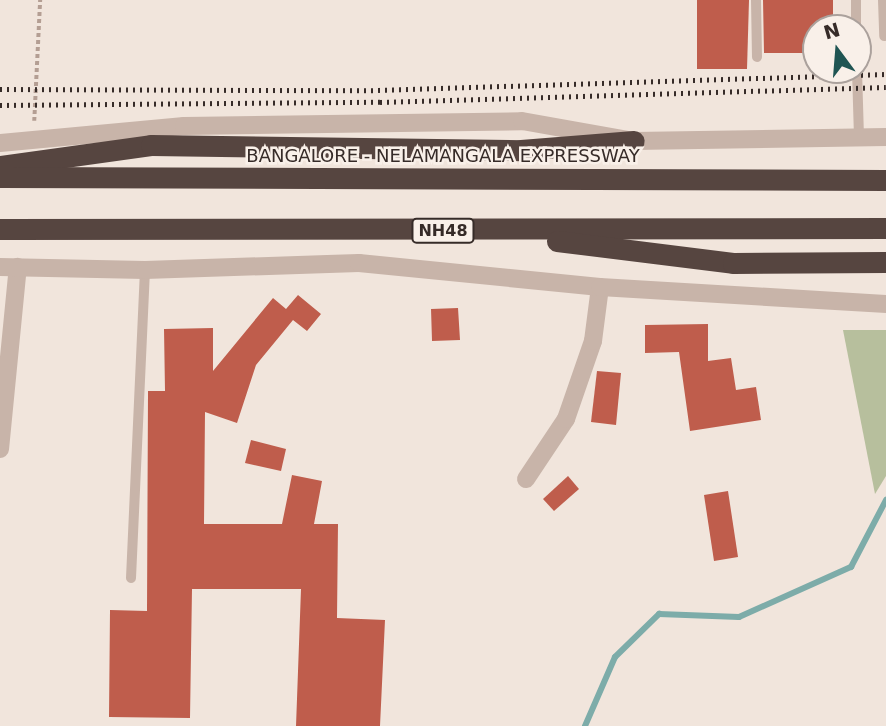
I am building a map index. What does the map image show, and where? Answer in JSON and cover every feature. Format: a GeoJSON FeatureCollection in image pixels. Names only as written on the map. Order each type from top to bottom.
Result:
{"type":"FeatureCollection","features":[{"type":"Feature","properties":{"kind":"highway"},"geometry":{"type":"LineString","coordinates":[[0,166],[151,145],[521,150],[634,141]]}},
{"type":"Feature","properties":{"kind":"highway","name":"BANGALORE - NELAMANGALA EXPRESSWAY"},"geometry":{"type":"LineString","coordinates":[[0,177],[886,180]]}},
{"type":"Feature","properties":{"kind":"highway","name":"NH48"},"geometry":{"type":"LineString","coordinates":[[0,229],[498,231],[886,228]]}},
{"type":"Feature","properties":{"kind":"highway"},"geometry":{"type":"LineString","coordinates":[[498,231],[630,253],[733,263],[886,262]]}},
{"type":"Feature","properties":{"kind":"street"},"geometry":{"type":"LineString","coordinates":[[0,143],[184,126],[522,121],[634,141],[886,137]]}},
{"type":"Feature","properties":{"kind":"street"},"geometry":{"type":"LineString","coordinates":[[0,449],[9,267],[145,270],[359,263],[600,287],[886,304]]}},
{"type":"Feature","properties":{"kind":"street"},"geometry":{"type":"LineString","coordinates":[[526,479],[566,419],[593,341],[600,287]]}},
{"type":"Feature","properties":{"kind":"lane"},"geometry":{"type":"LineString","coordinates":[[756,0],[757,57]]}},
{"type":"Feature","properties":{"kind":"lane"},"geometry":{"type":"LineString","coordinates":[[883,0],[884,36]]}},
{"type":"Feature","properties":{"kind":"lane"},"geometry":{"type":"LineString","coordinates":[[857,84],[859,138]]}},
{"type":"Feature","properties":{"kind":"lane"},"geometry":{"type":"LineString","coordinates":[[131,578],[145,270]]}},
{"type":"Feature","properties":{"kind":"path"},"geometry":{"type":"LineString","coordinates":[[33,140],[40,0]]}},
{"type":"Feature","properties":{"kind":"green space"},"geometry":{"type":"Polygon","coordinates":[[[843,330],[886,330],[886,476],[875,494],[843,330]]]}},
{"type":"Feature","properties":{"kind":"building"},"geometry":{"type":"Polygon","coordinates":[[[697,0],[749,0],[747,69],[697,69],[697,0]]]}},
{"type":"Feature","properties":{"kind":"building"},"geometry":{"type":"Polygon","coordinates":[[[763,0],[833,0],[833,14],[802,14],[802,53],[764,53],[763,0]]]}},
{"type":"Feature","properties":{"kind":"building"},"geometry":{"type":"Polygon","coordinates":[[[298,295],[321,314],[307,331],[293,320],[256,365],[237,423],[205,412],[204,524],[282,524],[292,475],[322,481],[314,524],[338,524],[337,618],[385,620],[380,726],[296,726],[301,589],[192,589],[190,718],[109,717],[110,610],[147,611],[148,391],[165,391],[164,329],[213,328],[213,371],[273,298],[286,309],[298,295]]]}},
{"type":"Feature","properties":{"kind":"building"},"geometry":{"type":"Polygon","coordinates":[[[458,308],[460,340],[432,341],[431,309],[458,308]]]}},
{"type":"Feature","properties":{"kind":"building"},"geometry":{"type":"Polygon","coordinates":[[[708,324],[708,361],[731,358],[736,390],[756,387],[761,420],[690,431],[679,352],[645,353],[645,325],[708,324]]]}},
{"type":"Feature","properties":{"kind":"building"},"geometry":{"type":"Polygon","coordinates":[[[597,371],[621,373],[616,425],[591,422],[597,371]]]}},
{"type":"Feature","properties":{"kind":"building"},"geometry":{"type":"Polygon","coordinates":[[[251,440],[286,449],[281,471],[245,463],[251,440]]]}},
{"type":"Feature","properties":{"kind":"building"},"geometry":{"type":"Polygon","coordinates":[[[568,476],[579,489],[554,511],[543,499],[568,476]]]}},
{"type":"Feature","properties":{"kind":"building"},"geometry":{"type":"Polygon","coordinates":[[[728,491],[738,557],[714,561],[704,495],[728,491]]]}},
{"type":"Feature","properties":{"kind":"waterway"},"geometry":{"type":"LineString","coordinates":[[585,726],[615,657],[659,614],[739,617],[851,567],[886,500]]}},
{"type":"Feature","properties":{"kind":"railway"},"geometry":{"type":"LineString","coordinates":[[0,89],[378,90],[886,74]]}},
{"type":"Feature","properties":{"kind":"railway"},"geometry":{"type":"LineString","coordinates":[[0,105],[380,102],[886,87]]}}]}
